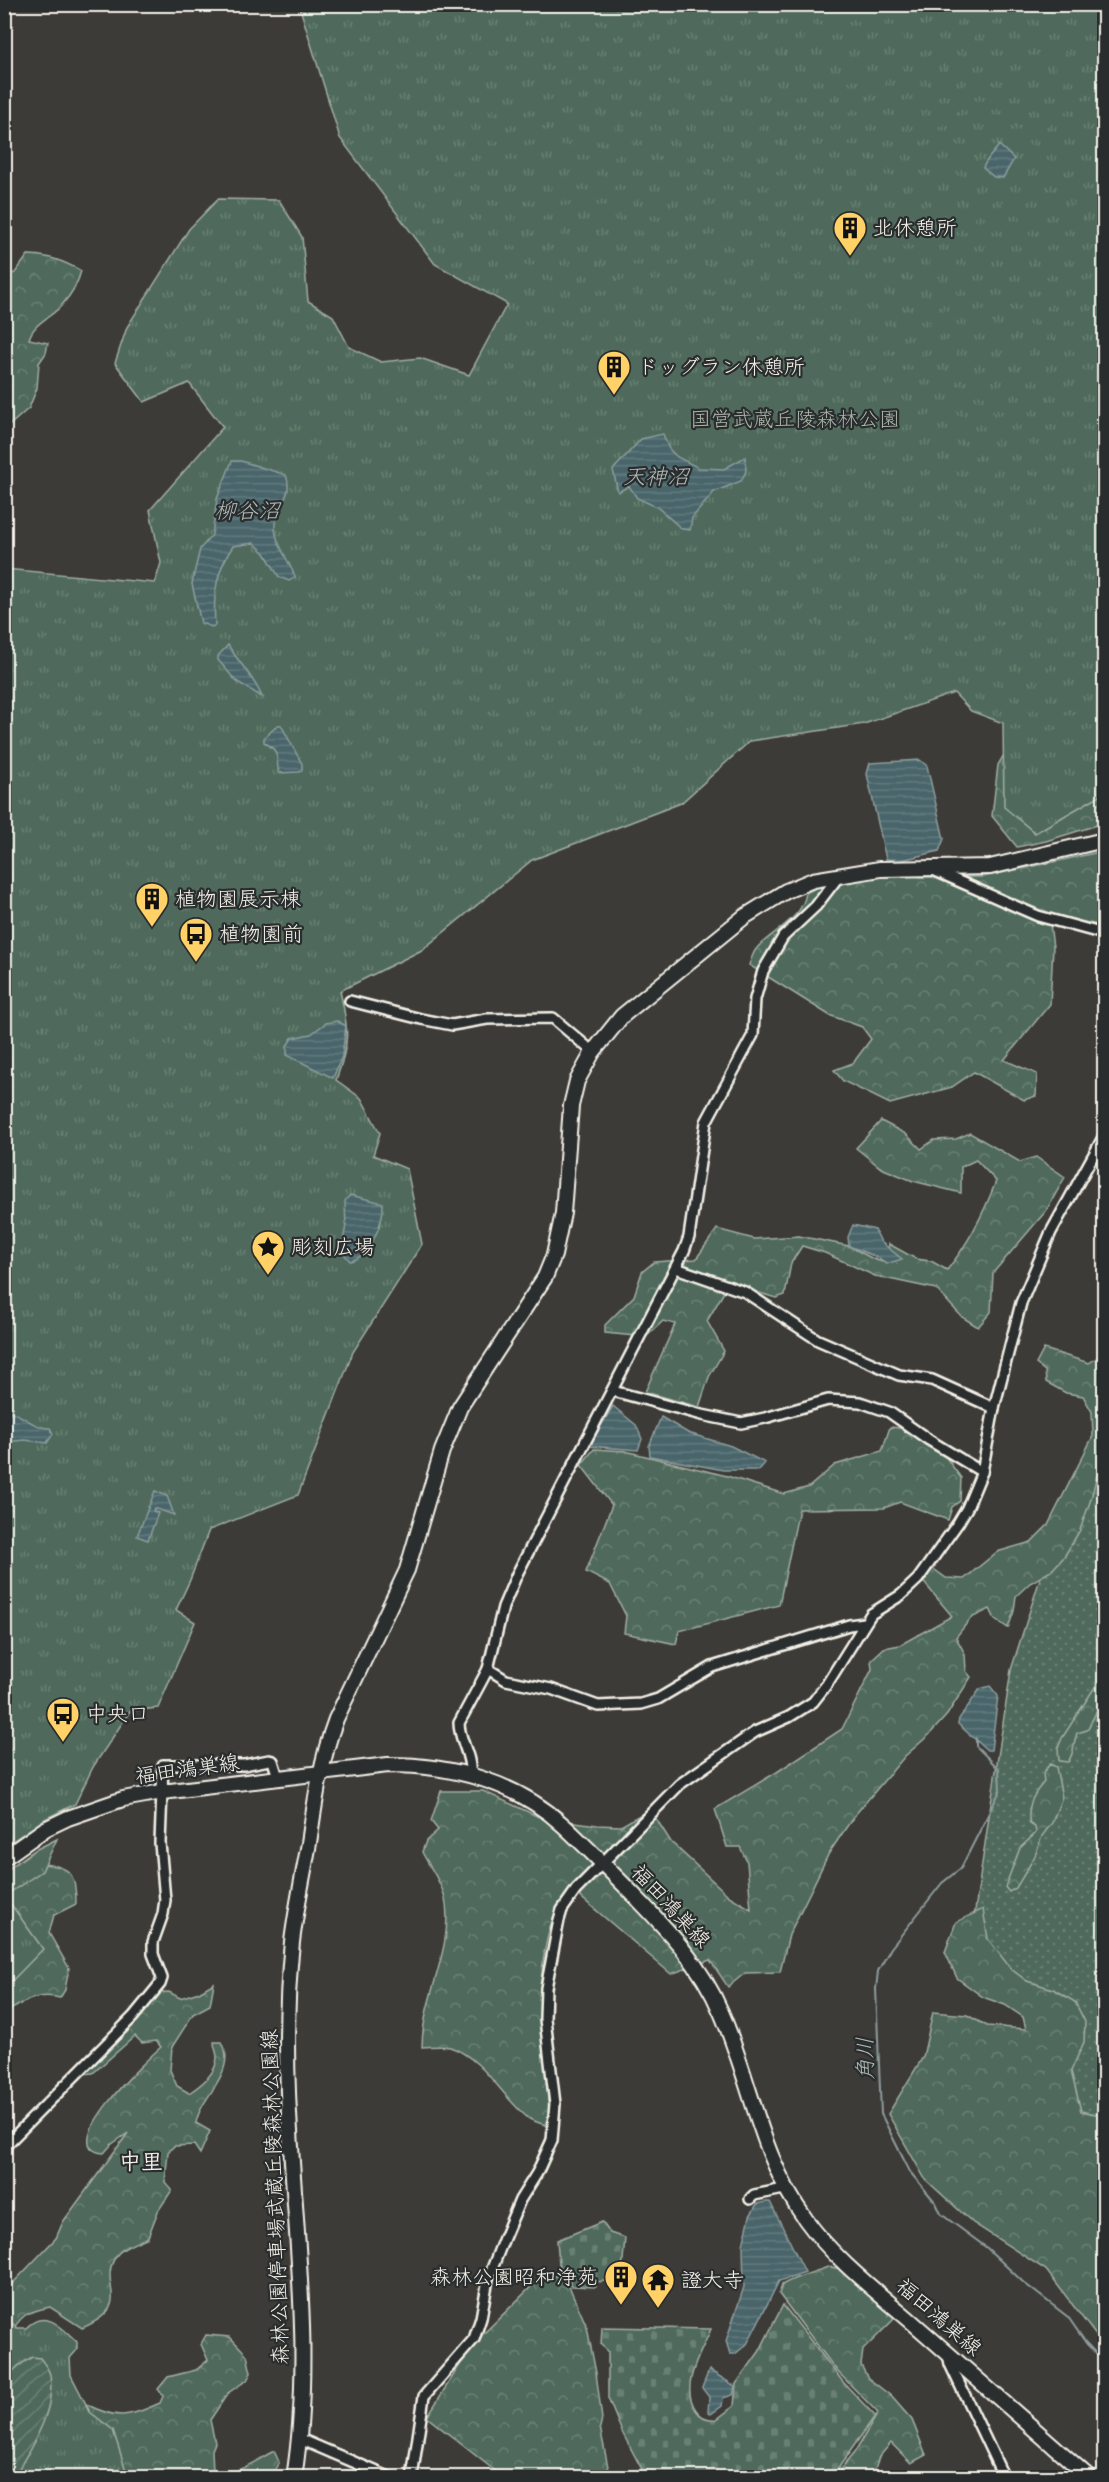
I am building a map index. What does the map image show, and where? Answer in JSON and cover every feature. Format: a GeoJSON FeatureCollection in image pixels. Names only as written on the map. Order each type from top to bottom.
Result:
{"type":"FeatureCollection","features":[{"type":"Feature","properties":{"kind":"main road","name":"森林公園停車場武蔵丘陵森林公園線"},"geometry":{"type":"LineString","coordinates":[[294,2478],[303,2395],[302,2315],[288,2091],[288,2026],[292,1942],[321,1774],[328,1740],[336,1719],[407,1570],[442,1451],[460,1407],[537,1291],[554,1255],[562,1213],[571,1107],[577,1082],[593,1052],[622,1016],[744,917],[786,891],[813,880],[880,869],[990,867],[1104,840]]}},
{"type":"Feature","properties":{"kind":"main road","name":"福田鴻巣線"},"geometry":{"type":"LineString","coordinates":[[4,1858],[45,1829],[68,1818],[123,1799],[278,1777],[388,1765],[414,1765],[470,1774],[502,1786],[536,1805],[561,1823],[603,1864],[659,1921],[699,1967],[723,2014],[773,2164],[784,2189],[824,2243],[1090,2478]]}},
{"type":"Feature","properties":{"kind":"street"},"geometry":{"type":"LineString","coordinates":[[929,868],[1038,916],[1104,934]]}},
{"type":"Feature","properties":{"kind":"street"},"geometry":{"type":"LineString","coordinates":[[470,1774],[471,1767],[459,1731],[459,1723],[488,1669],[503,1606],[517,1574],[568,1473],[614,1391],[689,1238],[706,1122],[753,1035],[755,999],[763,971],[783,937],[816,906],[839,876]]}},
{"type":"Feature","properties":{"kind":"street"},"geometry":{"type":"LineString","coordinates":[[350,1001],[421,1019],[453,1024],[487,1019],[553,1018],[593,1052]]}},
{"type":"Feature","properties":{"kind":"street"},"geometry":{"type":"LineString","coordinates":[[412,2478],[424,2396],[474,2339],[481,2318],[488,2279],[504,2238],[520,2200],[550,2149],[555,2124],[555,2104],[545,2019],[546,1988],[562,1910],[576,1890],[680,1784],[755,1732],[789,1717],[813,1702],[871,1614],[902,1595],[918,1579],[967,1508],[982,1472],[994,1408],[1021,1303],[1038,1260],[1104,1136]]}},
{"type":"Feature","properties":{"kind":"street"},"geometry":{"type":"LineString","coordinates":[[676,1268],[745,1292],[818,1340],[899,1375],[932,1380],[994,1408]]}},
{"type":"Feature","properties":{"kind":"street"},"geometry":{"type":"LineString","coordinates":[[614,1391],[741,1423],[828,1400],[861,1402],[889,1412],[929,1440],[982,1472]]}},
{"type":"Feature","properties":{"kind":"street"},"geometry":{"type":"LineString","coordinates":[[488,1669],[506,1680],[551,1689],[598,1706],[641,1704],[658,1699],[712,1667],[829,1631],[864,1623]]}},
{"type":"Feature","properties":{"kind":"street"},"geometry":{"type":"LineString","coordinates":[[4,2147],[133,2017],[160,1984],[162,1978],[153,1954],[153,1942],[163,1914],[165,1900],[160,1843],[163,1765],[244,1766],[269,1760],[273,1761],[278,1777]]}},
{"type":"Feature","properties":{"kind":"street"},"geometry":{"type":"LineString","coordinates":[[750,2199],[754,2195],[784,2189]]}},
{"type":"Feature","properties":{"kind":"street"},"geometry":{"type":"LineString","coordinates":[[947,2353],[950,2364],[1004,2478]]}},
{"type":"Feature","properties":{"kind":"street"},"geometry":{"type":"LineString","coordinates":[[300,2439],[391,2478]]}},
{"type":"Feature","properties":{"kind":"green space","name":"国営武蔵丘陵森林公園"},"geometry":{"type":"Polygon","coordinates":[[[299,5],[1104,5],[1104,793],[1035,833],[1004,807],[1003,723],[971,711],[954,693],[864,724],[750,741],[681,803],[532,860],[422,950],[340,991],[347,1036],[344,1056],[336,1080],[361,1098],[380,1133],[373,1155],[407,1169],[422,1244],[353,1352],[298,1495],[209,1530],[176,1610],[195,1622],[158,1708],[130,1711],[93,1767],[75,1804],[45,1819],[5,1846],[5,569],[155,583],[161,563],[150,510],[223,427],[189,383],[144,402],[115,363],[127,327],[189,229],[218,199],[279,200],[302,237],[308,301],[333,316],[349,347],[381,362],[420,358],[469,375],[507,304],[435,264],[340,138],[299,5]]]}},
{"type":"Feature","properties":{"kind":"green space"},"geometry":{"type":"Polygon","coordinates":[[[28,255],[56,259],[81,271],[76,285],[65,301],[31,333],[29,339],[48,343],[46,353],[39,363],[37,388],[29,408],[10,425],[4,423],[5,277],[15,273],[28,255]]]}},
{"type":"Feature","properties":{"kind":"green space"},"geometry":{"type":"Polygon","coordinates":[[[1104,674],[1104,823],[1046,841],[1017,847],[992,816],[998,765],[1041,690],[1104,674]]]}},
{"type":"Feature","properties":{"kind":"green space"},"geometry":{"type":"Polygon","coordinates":[[[1104,851],[1104,926],[1049,916],[1053,947],[1050,1004],[1004,1060],[1037,1074],[1036,1096],[1024,1100],[974,1072],[952,1087],[890,1104],[843,1081],[834,1070],[853,1063],[871,1039],[862,1027],[829,1015],[749,965],[757,948],[793,918],[806,893],[849,870],[880,869],[921,877],[983,877],[1104,851]]]}},
{"type":"Feature","properties":{"kind":"green space"},"geometry":{"type":"Polygon","coordinates":[[[881,1121],[906,1134],[921,1149],[934,1140],[956,1139],[970,1133],[1020,1162],[1036,1157],[1065,1177],[1046,1211],[993,1273],[991,1312],[978,1327],[962,1317],[936,1289],[875,1276],[825,1253],[802,1246],[791,1263],[785,1295],[776,1298],[743,1288],[725,1290],[707,1321],[724,1351],[709,1377],[699,1407],[645,1392],[675,1324],[663,1321],[646,1337],[605,1333],[605,1325],[634,1296],[642,1272],[654,1262],[696,1259],[717,1229],[754,1239],[799,1236],[849,1246],[886,1263],[889,1244],[916,1259],[931,1261],[947,1270],[975,1227],[996,1181],[976,1160],[961,1167],[961,1193],[913,1181],[881,1168],[856,1148],[881,1121]]]}},
{"type":"Feature","properties":{"kind":"green space"},"geometry":{"type":"Polygon","coordinates":[[[1044,1349],[1089,1363],[1104,1353],[1104,1447],[1091,1499],[1080,1530],[1064,1557],[1051,1571],[1030,1583],[1016,1596],[1008,1628],[995,1619],[990,1609],[971,1618],[956,1637],[965,1654],[966,1671],[971,1677],[947,1715],[905,1756],[854,1816],[829,1853],[789,1935],[780,1972],[745,1973],[728,1987],[710,1960],[671,1974],[571,1889],[556,1912],[543,1960],[541,2011],[549,2113],[545,2125],[528,2118],[482,2069],[462,2052],[447,2046],[422,2047],[423,2028],[446,1935],[445,1898],[422,1852],[426,1841],[438,1830],[431,1821],[441,1791],[483,1791],[539,1817],[597,1825],[621,1826],[650,1809],[671,1842],[729,1896],[751,1909],[747,1862],[740,1847],[727,1847],[715,1809],[842,1729],[872,1669],[871,1660],[884,1648],[900,1645],[952,1616],[921,1579],[931,1567],[946,1578],[964,1579],[997,1552],[1031,1542],[1048,1525],[1093,1436],[1092,1412],[1083,1396],[1066,1393],[1046,1382],[1045,1371],[1036,1364],[1044,1349]]]}},
{"type":"Feature","properties":{"kind":"green space"},"geometry":{"type":"Polygon","coordinates":[[[1104,1425],[1104,2158],[1067,2124],[1048,2032],[973,1924],[1011,1670],[1045,1563],[1104,1425]]]}},
{"type":"Feature","properties":{"kind":"green space"},"geometry":{"type":"Polygon","coordinates":[[[890,1427],[900,1428],[945,1456],[961,1478],[960,1501],[952,1507],[948,1520],[900,1502],[884,1508],[799,1509],[779,1605],[679,1631],[676,1644],[624,1633],[626,1616],[610,1584],[586,1572],[612,1505],[581,1465],[594,1449],[625,1451],[727,1476],[784,1494],[809,1487],[835,1465],[882,1451],[890,1427]]]}},
{"type":"Feature","properties":{"kind":"green space"},"geometry":{"type":"Polygon","coordinates":[[[1104,1673],[1102,1696],[1095,1715],[1087,1730],[1077,1733],[1068,1762],[1059,1761],[1058,1748],[1062,1738],[1104,1673]]]}},
{"type":"Feature","properties":{"kind":"green space"},"geometry":{"type":"Polygon","coordinates":[[[1050,1764],[1056,1767],[1062,1797],[1052,1823],[1042,1836],[1035,1856],[1016,1888],[1009,1892],[1005,1887],[1020,1848],[1036,1833],[1035,1827],[1030,1824],[1030,1807],[1034,1796],[1044,1782],[1043,1773],[1050,1764]]]}},
{"type":"Feature","properties":{"kind":"green space"},"geometry":{"type":"Polygon","coordinates":[[[57,1839],[42,1871],[5,1896],[5,1871],[35,1850],[57,1839]]]}},
{"type":"Feature","properties":{"kind":"green space"},"geometry":{"type":"Polygon","coordinates":[[[42,1864],[66,1870],[75,1886],[76,1904],[54,1915],[49,1933],[69,1968],[65,1990],[60,1998],[38,1997],[5,2013],[4,1890],[42,1864]]]}},
{"type":"Feature","properties":{"kind":"green space"},"geometry":{"type":"Polygon","coordinates":[[[5,1896],[43,1949],[5,1988],[5,1896]]]}},
{"type":"Feature","properties":{"kind":"green space"},"geometry":{"type":"Polygon","coordinates":[[[983,1909],[988,1939],[1011,1969],[1027,1981],[1053,1989],[1075,2002],[1085,2022],[1084,2042],[1071,2071],[1081,2111],[1100,2115],[1104,2109],[1104,2346],[1046,2270],[973,2223],[925,2179],[888,2114],[923,2057],[933,2012],[967,2015],[987,2026],[1026,2029],[1023,2017],[1005,2005],[983,1997],[957,1978],[945,1952],[956,1922],[983,1909]]]}},
{"type":"Feature","properties":{"kind":"green space"},"geometry":{"type":"Polygon","coordinates":[[[214,1983],[210,2005],[193,2014],[172,2047],[170,2070],[177,2086],[189,2093],[211,2073],[217,2057],[214,2042],[222,2042],[226,2053],[222,2074],[199,2113],[196,2123],[210,2131],[200,2154],[194,2145],[174,2146],[168,2152],[165,2182],[172,2190],[158,2211],[148,2237],[126,2247],[116,2256],[111,2267],[112,2303],[108,2311],[82,2328],[50,2307],[42,2309],[25,2316],[8,2336],[4,2306],[9,2300],[11,2285],[56,2238],[63,2222],[128,2133],[104,2153],[91,2148],[89,2136],[96,2121],[124,2084],[161,2047],[156,2041],[142,2043],[135,2036],[93,2073],[82,2074],[88,2064],[159,1993],[169,1992],[180,1998],[199,1992],[214,1983]]]}},
{"type":"Feature","properties":{"kind":"green space"},"geometry":{"type":"Polygon","coordinates":[[[602,2222],[610,2233],[625,2238],[622,2271],[614,2271],[614,2280],[596,2282],[596,2287],[572,2286],[559,2264],[557,2240],[602,2222]]]}},
{"type":"Feature","properties":{"kind":"green space"},"geometry":{"type":"Polygon","coordinates":[[[828,2267],[843,2269],[897,2316],[863,2350],[861,2365],[868,2378],[891,2396],[912,2420],[926,2455],[911,2463],[891,2443],[879,2457],[872,2477],[834,2477],[854,2453],[878,2413],[836,2370],[779,2294],[782,2285],[787,2282],[828,2267]]]}},
{"type":"Feature","properties":{"kind":"green space"},"geometry":{"type":"Polygon","coordinates":[[[543,2275],[565,2277],[587,2327],[602,2419],[600,2427],[610,2477],[503,2477],[427,2417],[473,2344],[543,2275]]]}},
{"type":"Feature","properties":{"kind":"green space"},"geometry":{"type":"Polygon","coordinates":[[[9,2288],[11,2322],[17,2328],[26,2328],[33,2322],[47,2320],[59,2326],[77,2342],[77,2350],[70,2358],[71,2375],[90,2412],[113,2430],[128,2477],[5,2477],[4,2294],[9,2288]]]}},
{"type":"Feature","properties":{"kind":"green space"},"geometry":{"type":"Polygon","coordinates":[[[783,2305],[843,2382],[875,2416],[832,2477],[646,2477],[622,2432],[608,2398],[608,2351],[601,2345],[602,2327],[711,2329],[693,2370],[690,2391],[691,2401],[698,2413],[705,2418],[717,2419],[734,2406],[736,2384],[759,2352],[783,2305]]]}},
{"type":"Feature","properties":{"kind":"green space"},"geometry":{"type":"Polygon","coordinates":[[[206,2335],[230,2337],[247,2355],[251,2373],[247,2380],[228,2393],[210,2420],[215,2443],[212,2450],[213,2472],[237,2470],[274,2451],[279,2462],[271,2477],[26,2478],[82,2402],[104,2412],[121,2415],[138,2412],[160,2403],[163,2396],[158,2389],[168,2377],[196,2370],[208,2360],[201,2344],[206,2335]]]}},
{"type":"Feature","properties":{"kind":"green space"},"geometry":{"type":"Polygon","coordinates":[[[32,2357],[40,2358],[49,2373],[51,2388],[49,2402],[41,2428],[14,2477],[5,2477],[5,2380],[18,2366],[32,2357]]]}},
{"type":"Feature","properties":{"kind":"water"},"geometry":{"type":"Polygon","coordinates":[[[999,145],[1014,159],[1003,178],[994,177],[983,168],[999,145]]]}},
{"type":"Feature","properties":{"kind":"water","name":"天神沼"},"geometry":{"type":"Polygon","coordinates":[[[663,434],[669,449],[677,457],[699,468],[724,469],[745,457],[746,471],[741,481],[714,492],[692,518],[690,530],[682,529],[657,507],[637,498],[629,486],[618,492],[613,470],[641,439],[663,434]]]}},
{"type":"Feature","properties":{"kind":"water","name":"柳谷沼"},"geometry":{"type":"Polygon","coordinates":[[[232,461],[241,461],[286,475],[287,495],[276,517],[275,531],[295,577],[289,581],[279,577],[265,553],[254,543],[233,546],[219,574],[215,593],[215,625],[212,627],[201,623],[192,584],[200,549],[212,535],[217,499],[232,461]]]}},
{"type":"Feature","properties":{"kind":"water"},"geometry":{"type":"Polygon","coordinates":[[[228,645],[255,683],[262,697],[236,681],[218,660],[218,656],[228,645]]]}},
{"type":"Feature","properties":{"kind":"water"},"geometry":{"type":"Polygon","coordinates":[[[278,725],[281,725],[302,764],[302,770],[299,772],[279,773],[275,752],[264,742],[264,738],[278,725]]]}},
{"type":"Feature","properties":{"kind":"water"},"geometry":{"type":"Polygon","coordinates":[[[920,760],[927,766],[944,839],[939,851],[898,861],[886,859],[867,774],[870,763],[920,760]]]}},
{"type":"Feature","properties":{"kind":"water"},"geometry":{"type":"Polygon","coordinates":[[[337,1021],[346,1026],[342,1056],[333,1078],[287,1055],[287,1046],[292,1038],[311,1034],[326,1023],[337,1021]]]}},
{"type":"Feature","properties":{"kind":"water"},"geometry":{"type":"Polygon","coordinates":[[[350,1195],[383,1203],[383,1211],[378,1229],[369,1246],[364,1253],[350,1261],[341,1250],[346,1226],[345,1201],[350,1195]]]}},
{"type":"Feature","properties":{"kind":"water"},"geometry":{"type":"Polygon","coordinates":[[[853,1225],[875,1230],[881,1242],[902,1259],[886,1264],[879,1258],[849,1246],[848,1237],[853,1225]]]}},
{"type":"Feature","properties":{"kind":"water"},"geometry":{"type":"Polygon","coordinates":[[[613,1406],[636,1425],[642,1439],[638,1450],[589,1446],[613,1406]]]}},
{"type":"Feature","properties":{"kind":"water"},"geometry":{"type":"Polygon","coordinates":[[[5,1410],[38,1426],[50,1428],[53,1434],[47,1443],[25,1440],[5,1442],[5,1410]]]}},
{"type":"Feature","properties":{"kind":"water"},"geometry":{"type":"Polygon","coordinates":[[[661,1417],[688,1433],[731,1446],[765,1463],[759,1470],[723,1470],[650,1456],[649,1446],[661,1417]]]}},
{"type":"Feature","properties":{"kind":"water"},"geometry":{"type":"Polygon","coordinates":[[[155,1491],[167,1496],[174,1515],[154,1508],[153,1511],[158,1513],[148,1540],[137,1536],[155,1491]]]}},
{"type":"Feature","properties":{"kind":"water"},"geometry":{"type":"Polygon","coordinates":[[[990,1686],[998,1696],[991,1750],[987,1750],[958,1724],[959,1719],[980,1689],[990,1686]]]}},
{"type":"Feature","properties":{"kind":"water"},"geometry":{"type":"Polygon","coordinates":[[[770,2202],[805,2272],[779,2281],[747,2344],[735,2354],[730,2354],[726,2341],[744,2287],[743,2245],[750,2216],[757,2204],[770,2202]]]}},
{"type":"Feature","properties":{"kind":"water"},"geometry":{"type":"Polygon","coordinates":[[[709,2370],[735,2386],[733,2395],[723,2398],[722,2406],[711,2414],[708,2413],[709,2397],[702,2388],[709,2370]]]}},
{"type":"Feature","properties":{"kind":"waterway","name":"角川"},"geometry":{"type":"LineString","coordinates":[[976,1738],[976,1746],[999,1769],[1000,1791],[961,1868],[942,1883],[891,1948],[878,1971],[876,1989],[881,2114],[910,2172],[936,2203],[941,2214],[987,2248],[1024,2283],[1068,2317],[1086,2343],[1104,2362]]}},
{"type":"Feature","properties":{"kind":"place","name":"北休憩所"},"geometry":{"type":"Point","coordinates":[850,257]}},
{"type":"Feature","properties":{"kind":"place","name":"ドッグラン休憩所"},"geometry":{"type":"Point","coordinates":[614,396]}},
{"type":"Feature","properties":{"kind":"place","name":"植物園展示棟"},"geometry":{"type":"Point","coordinates":[152,928]}},
{"type":"Feature","properties":{"kind":"place","name":"植物園前"},"geometry":{"type":"Point","coordinates":[196,963]}},
{"type":"Feature","properties":{"kind":"place","name":"彫刻広場"},"geometry":{"type":"Point","coordinates":[268,1276]}},
{"type":"Feature","properties":{"kind":"place","name":"中央口"},"geometry":{"type":"Point","coordinates":[63,1743]}},
{"type":"Feature","properties":{"kind":"place","name":"森林公園昭和浄苑"},"geometry":{"type":"Point","coordinates":[621,2306]}},
{"type":"Feature","properties":{"kind":"place","name":"證大寺"},"geometry":{"type":"Point","coordinates":[658,2309]}},
{"type":"Feature","properties":{"kind":"district","name":"中里"},"geometry":{"type":"Point","coordinates":[141,2161]}}]}
